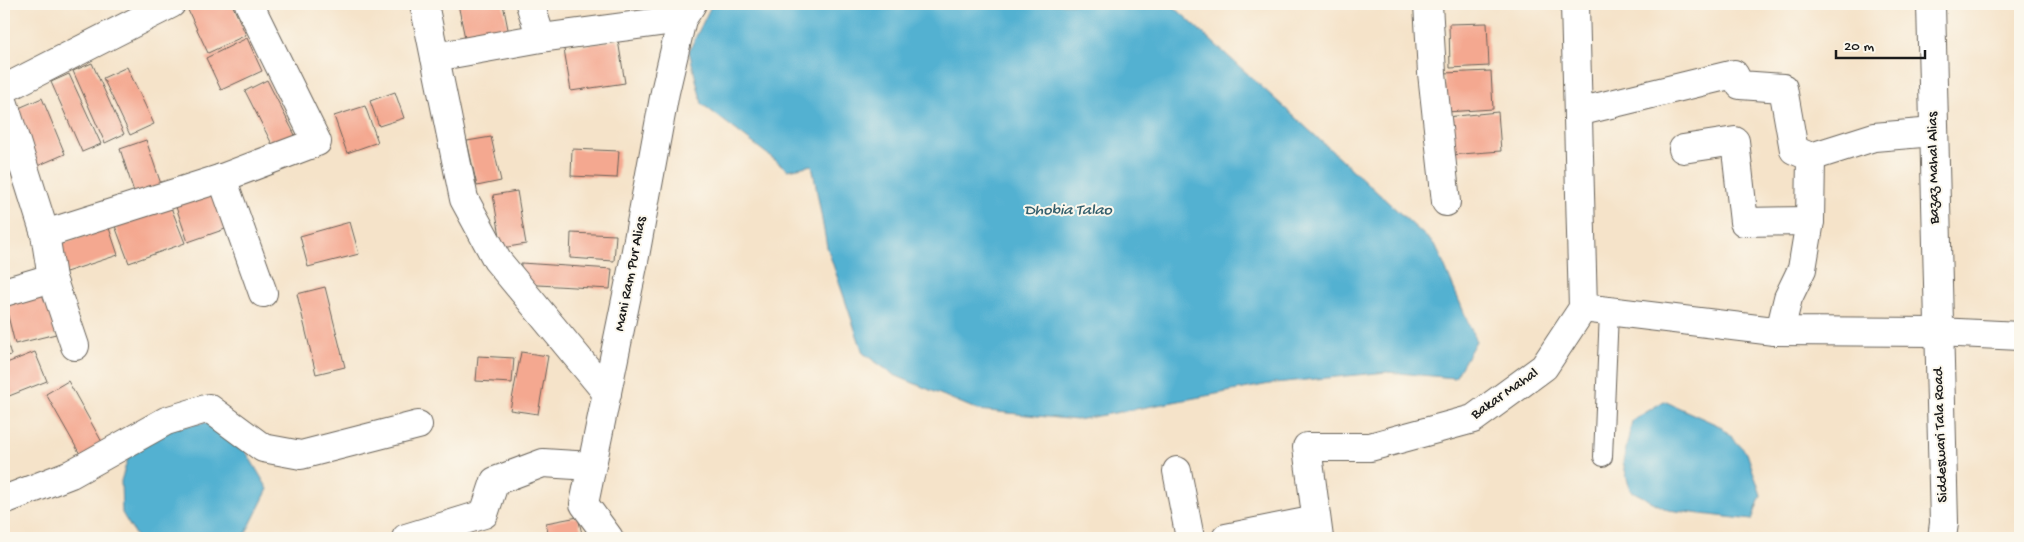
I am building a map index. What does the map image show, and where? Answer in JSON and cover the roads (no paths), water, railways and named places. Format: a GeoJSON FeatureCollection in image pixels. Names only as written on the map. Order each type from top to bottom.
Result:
{"type":"FeatureCollection","features":[{"type":"Feature","properties":{"kind":"street"},"geometry":{"type":"LineString","coordinates":[[4,89],[171,4]]}},
{"type":"Feature","properties":{"kind":"street"},"geometry":{"type":"LineString","coordinates":[[45,234],[222,178],[318,142],[249,4]]}},
{"type":"Feature","properties":{"kind":"street"},"geometry":{"type":"LineString","coordinates":[[424,4],[464,200],[497,260],[606,393]]}},
{"type":"Feature","properties":{"kind":"street"},"geometry":{"type":"LineString","coordinates":[[530,4],[541,38]]}},
{"type":"Feature","properties":{"kind":"street"},"geometry":{"type":"LineString","coordinates":[[1428,4],[1432,74],[1446,202]]}},
{"type":"Feature","properties":{"kind":"street"},"geometry":{"type":"LineString","coordinates":[[1575,4],[1578,112],[1596,310],[1780,332],[1938,332],[2020,336]]}},
{"type":"Feature","properties":{"kind":"street","name":"Bazaz Mahal Alias"},"geometry":{"type":"LineString","coordinates":[[1931,4],[1938,332]]}},
{"type":"Feature","properties":{"kind":"street"},"geometry":{"type":"LineString","coordinates":[[435,57],[687,12]]}},
{"type":"Feature","properties":{"kind":"street","name":"Mani Ram Pur Alias"},"geometry":{"type":"LineString","coordinates":[[584,504],[635,256],[665,92],[687,12]]}},
{"type":"Feature","properties":{"kind":"street"},"geometry":{"type":"LineString","coordinates":[[1578,112],[1734,74],[1740,86],[1783,88],[1794,150],[1811,157],[1874,137],[1934,132]]}},
{"type":"Feature","properties":{"kind":"street"},"geometry":{"type":"LineString","coordinates":[[4,104],[45,234],[52,278],[75,346]]}},
{"type":"Feature","properties":{"kind":"street"},"geometry":{"type":"LineString","coordinates":[[1683,149],[1735,141],[1744,222],[1810,221]]}},
{"type":"Feature","properties":{"kind":"street"},"geometry":{"type":"LineString","coordinates":[[1780,332],[1788,298],[1802,269],[1810,221],[1811,157]]}},
{"type":"Feature","properties":{"kind":"street"},"geometry":{"type":"LineString","coordinates":[[222,178],[263,293]]}},
{"type":"Feature","properties":{"kind":"street"},"geometry":{"type":"LineString","coordinates":[[4,292],[52,278]]}},
{"type":"Feature","properties":{"kind":"street","name":"Bakar Mahal"},"geometry":{"type":"LineString","coordinates":[[1318,529],[1307,447],[1370,447],[1473,419],[1544,367],[1596,310]]}},
{"type":"Feature","properties":{"kind":"street","name":"Siddeswari Tala Road"},"geometry":{"type":"LineString","coordinates":[[1938,332],[1944,523],[1942,538]]}},
{"type":"Feature","properties":{"kind":"street"},"geometry":{"type":"LineString","coordinates":[[4,500],[71,474],[166,421],[209,408],[263,448],[301,455],[418,426]]}},
{"type":"Feature","properties":{"kind":"street"},"geometry":{"type":"LineString","coordinates":[[406,538],[462,529],[484,514],[496,481],[543,463],[592,466]]}},
{"type":"Feature","properties":{"kind":"street"},"geometry":{"type":"LineString","coordinates":[[1177,471],[1190,538]]}},
{"type":"Feature","properties":{"kind":"street"},"geometry":{"type":"LineString","coordinates":[[584,504],[590,538]]}},
{"type":"Feature","properties":{"kind":"street"},"geometry":{"type":"LineString","coordinates":[[584,504],[609,538]]}},
{"type":"Feature","properties":{"kind":"street"},"geometry":{"type":"LineString","coordinates":[[1226,538],[1318,529]]}},
{"type":"Feature","properties":{"kind":"lane"},"geometry":{"type":"LineString","coordinates":[[1596,310],[1603,457]]}},
{"type":"Feature","properties":{"kind":"water","name":"Dhobia Talao"},"geometry":{"type":"Polygon","coordinates":[[[712,4],[1171,4],[1436,246],[1476,341],[1455,378],[1387,372],[1275,383],[1077,420],[978,410],[894,375],[863,353],[827,247],[812,165],[788,170],[702,104],[689,51],[712,4]]]}},
{"type":"Feature","properties":{"kind":"water"},"geometry":{"type":"Polygon","coordinates":[[[1664,401],[1722,427],[1747,453],[1761,495],[1752,520],[1668,510],[1630,490],[1623,462],[1632,421],[1664,401]]]}},
{"type":"Feature","properties":{"kind":"water"},"geometry":{"type":"Polygon","coordinates":[[[208,422],[242,445],[268,489],[246,533],[236,538],[137,538],[122,513],[121,481],[130,451],[173,428],[208,422]]]}}]}
